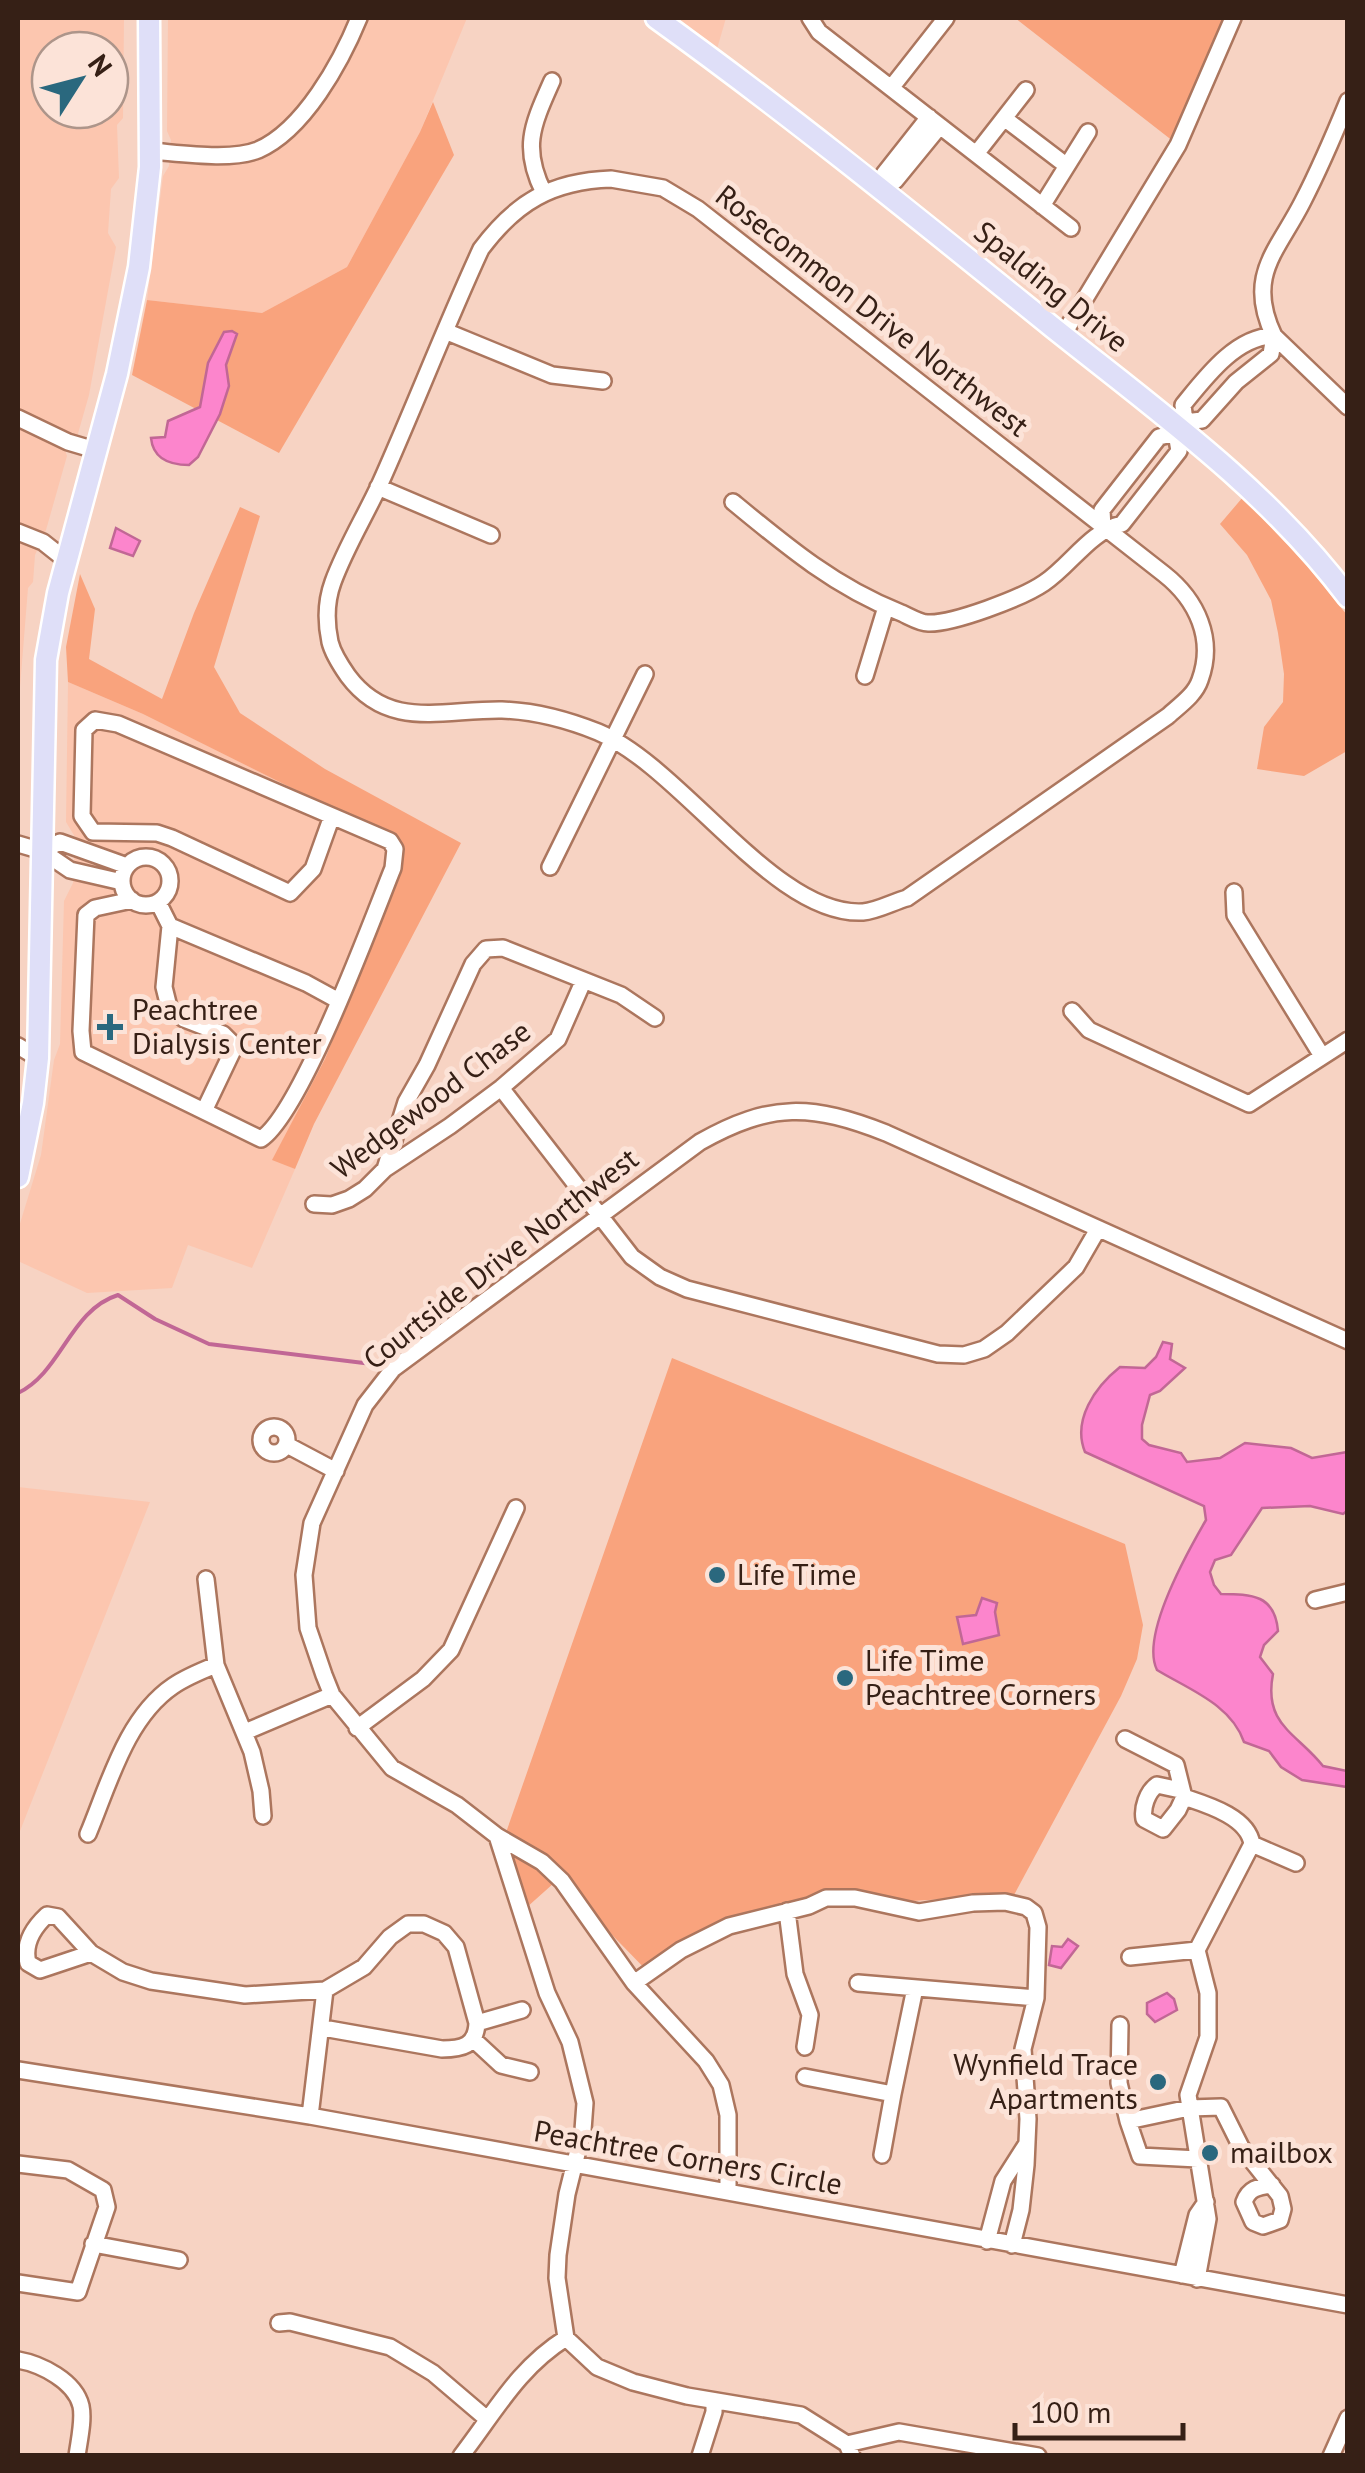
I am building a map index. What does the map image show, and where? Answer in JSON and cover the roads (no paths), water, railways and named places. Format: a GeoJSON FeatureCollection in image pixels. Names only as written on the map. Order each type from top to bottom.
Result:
{"type":"FeatureCollection","features":[{"type":"Feature","properties":{"kind":"main road"},"geometry":{"type":"LineString","coordinates":[[18,1177],[38,1058],[46,660],[54,609],[135,294],[145,231],[150,152],[149,18]]}},
{"type":"Feature","properties":{"kind":"main road","name":"Spalding Drive"},"geometry":{"type":"LineString","coordinates":[[659,18],[884,186],[1180,428],[1277,515],[1348,596]]}},
{"type":"Feature","properties":{"kind":"street"},"geometry":{"type":"LineString","coordinates":[[150,152],[199,155],[257,150],[298,120],[338,63],[359,18]]}},
{"type":"Feature","properties":{"kind":"street","name":"Spalding Drive"},"geometry":{"type":"LineString","coordinates":[[810,18],[819,32],[1071,228]]}},
{"type":"Feature","properties":{"kind":"street"},"geometry":{"type":"LineString","coordinates":[[891,88],[946,18]]}},
{"type":"Feature","properties":{"kind":"street"},"geometry":{"type":"LineString","coordinates":[[1063,335],[1178,145],[1233,18]]}},
{"type":"Feature","properties":{"kind":"street"},"geometry":{"type":"LineString","coordinates":[[544,192],[534,173],[530,151],[532,128],[552,81]]}},
{"type":"Feature","properties":{"kind":"street"},"geometry":{"type":"LineString","coordinates":[[976,154],[1026,90]]}},
{"type":"Feature","properties":{"kind":"street"},"geometry":{"type":"LineString","coordinates":[[1348,101],[1302,205],[1270,254],[1262,294],[1274,336],[1348,407]]}},
{"type":"Feature","properties":{"kind":"street"},"geometry":{"type":"LineString","coordinates":[[1004,118],[1067,166]]}},
{"type":"Feature","properties":{"kind":"street"},"geometry":{"type":"LineString","coordinates":[[884,186],[884,174],[934,122]]}},
{"type":"Feature","properties":{"kind":"street"},"geometry":{"type":"LineString","coordinates":[[1042,206],[1088,132]]}},
{"type":"Feature","properties":{"kind":"street","name":"Rosecommon Drive Northwest"},"geometry":{"type":"LineString","coordinates":[[611,179],[663,188],[698,208],[1176,583],[1193,603],[1208,640],[1200,682],[1168,716],[907,898],[866,912],[833,909],[810,900],[753,856],[658,770],[611,740],[558,718],[530,713],[502,710],[445,714],[391,709],[373,703],[356,687],[330,644],[327,607],[333,582],[445,332],[481,249],[500,223],[544,192],[579,180],[611,179]]}},
{"type":"Feature","properties":{"kind":"street"},"geometry":{"type":"LineString","coordinates":[[445,332],[552,375],[602,382]]}},
{"type":"Feature","properties":{"kind":"street"},"geometry":{"type":"LineString","coordinates":[[733,502],[789,550],[840,584],[927,623],[1012,600],[1043,584],[1077,558],[1103,528],[1122,524],[1179,451],[1183,405],[1219,365],[1258,336],[1274,336]]}},
{"type":"Feature","properties":{"kind":"street"},"geometry":{"type":"LineString","coordinates":[[1103,528],[1102,510],[1159,437],[1202,420],[1236,382],[1271,354],[1274,336]]}},
{"type":"Feature","properties":{"kind":"street"},"geometry":{"type":"LineString","coordinates":[[18,418],[94,450]]}},
{"type":"Feature","properties":{"kind":"street"},"geometry":{"type":"LineString","coordinates":[[1132,470],[1151,485]]}},
{"type":"Feature","properties":{"kind":"street"},"geometry":{"type":"LineString","coordinates":[[378,487],[491,535]]}},
{"type":"Feature","properties":{"kind":"street"},"geometry":{"type":"LineString","coordinates":[[18,532],[43,542],[67,562]]}},
{"type":"Feature","properties":{"kind":"street"},"geometry":{"type":"LineString","coordinates":[[865,676],[886,607]]}},
{"type":"Feature","properties":{"kind":"street"},"geometry":{"type":"LineString","coordinates":[[550,867],[646,674]]}},
{"type":"Feature","properties":{"kind":"street"},"geometry":{"type":"LineString","coordinates":[[124,874],[132,861],[148,856],[168,869],[170,884],[158,902],[145,905],[132,900],[95,908],[86,915],[80,1031],[84,1052],[260,1138],[268,1134],[296,1090],[339,1001],[393,868],[395,850],[390,841],[332,816],[118,724],[95,720],[84,730],[82,816],[93,832],[156,833],[290,893],[313,869],[332,816]]}},
{"type":"Feature","properties":{"kind":"street"},"geometry":{"type":"LineString","coordinates":[[163,863],[172,838]]}},
{"type":"Feature","properties":{"kind":"street"},"geometry":{"type":"LineString","coordinates":[[18,844],[42,850],[60,842],[124,874],[132,900]]}},
{"type":"Feature","properties":{"kind":"street"},"geometry":{"type":"LineString","coordinates":[[1234,892],[1235,915],[1322,1056]]}},
{"type":"Feature","properties":{"kind":"street"},"geometry":{"type":"LineString","coordinates":[[158,902],[170,926],[164,987],[168,1006],[184,1019],[223,1034],[235,1046],[204,1111]]}},
{"type":"Feature","properties":{"kind":"street"},"geometry":{"type":"LineString","coordinates":[[170,926],[306,983],[339,1001]]}},
{"type":"Feature","properties":{"kind":"street"},"geometry":{"type":"LineString","coordinates":[[385,1169],[406,1102],[472,964],[486,949],[503,948],[621,995],[655,1018]]}},
{"type":"Feature","properties":{"kind":"street","name":"Wedgewood Chase"},"geometry":{"type":"LineString","coordinates":[[314,1204],[349,1200],[385,1169],[501,1088],[558,1038],[583,982]]}},
{"type":"Feature","properties":{"kind":"street"},"geometry":{"type":"LineString","coordinates":[[1072,1012],[1088,1030],[1249,1104],[1348,1040]]}},
{"type":"Feature","properties":{"kind":"street"},"geometry":{"type":"LineString","coordinates":[[18,1046],[38,1058]]}},
{"type":"Feature","properties":{"kind":"street"},"geometry":{"type":"LineString","coordinates":[[501,1088],[632,1258],[660,1277],[687,1288],[938,1354],[964,1356],[984,1349],[1076,1267],[1098,1229]]}},
{"type":"Feature","properties":{"kind":"street","name":"Courtside Drive Northwest"},"geometry":{"type":"LineString","coordinates":[[728,2192],[728,2115],[721,2085],[706,2061],[634,1983],[562,1880],[458,1805],[392,1768],[332,1695],[308,1628],[304,1575],[312,1523],[370,1397],[393,1369],[700,1142],[732,1124],[768,1113],[805,1110],[842,1116],[886,1133],[1348,1341]]}},
{"type":"Feature","properties":{"kind":"street"},"geometry":{"type":"LineString","coordinates":[[287,1446],[336,1470]]}},
{"type":"Feature","properties":{"kind":"street"},"geometry":{"type":"LineString","coordinates":[[357,1728],[423,1679],[452,1650],[516,1508]]}},
{"type":"Feature","properties":{"kind":"street"},"geometry":{"type":"LineString","coordinates":[[206,1579],[216,1665],[245,1732],[262,1790],[262,1816]]}},
{"type":"Feature","properties":{"kind":"street"},"geometry":{"type":"LineString","coordinates":[[1315,1600],[1348,1592]]}},
{"type":"Feature","properties":{"kind":"street"},"geometry":{"type":"LineString","coordinates":[[88,1834],[126,1745],[143,1716],[170,1688],[216,1665]]}},
{"type":"Feature","properties":{"kind":"street"},"geometry":{"type":"LineString","coordinates":[[245,1732],[332,1695]]}},
{"type":"Feature","properties":{"kind":"street"},"geometry":{"type":"LineString","coordinates":[[1125,1739],[1176,1764],[1182,1794],[1241,1822],[1250,1832],[1252,1844],[1197,1950],[1208,1993],[1208,2037],[1188,2095],[1206,2202],[1197,2215],[1190,2277]]}},
{"type":"Feature","properties":{"kind":"street"},"geometry":{"type":"LineString","coordinates":[[497,1836],[547,1994],[570,2042],[584,2104],[584,2130],[558,2255],[557,2278],[566,2338],[597,2367],[632,2382],[801,2415],[850,2450],[898,2432],[1038,2456]]}},
{"type":"Feature","properties":{"kind":"street"},"geometry":{"type":"LineString","coordinates":[[1252,1844],[1296,1863]]}},
{"type":"Feature","properties":{"kind":"street"},"geometry":{"type":"LineString","coordinates":[[634,1983],[682,1950],[729,1926],[826,1898],[854,1898],[919,1912],[973,1902],[1005,1902],[1026,1907],[1034,1913],[1038,1927],[1036,1998],[1023,2049],[1028,2119],[1023,2199],[1012,2245]]}},
{"type":"Feature","properties":{"kind":"street"},"geometry":{"type":"LineString","coordinates":[[787,1911],[798,1981],[810,2015],[804,2047]]}},
{"type":"Feature","properties":{"kind":"street"},"geometry":{"type":"LineString","coordinates":[[91,1953],[124,1972],[151,1981],[246,1995],[325,1990],[364,1966],[390,1937],[408,1924],[424,1924],[444,1933],[456,1947],[478,2023],[474,2040],[459,2049],[442,2049],[322,2028]]}},
{"type":"Feature","properties":{"kind":"street"},"geometry":{"type":"LineString","coordinates":[[1130,1957],[1197,1950]]}},
{"type":"Feature","properties":{"kind":"street"},"geometry":{"type":"LineString","coordinates":[[858,1984],[1036,1998]]}},
{"type":"Feature","properties":{"kind":"street"},"geometry":{"type":"LineString","coordinates":[[882,2155],[915,1988]]}},
{"type":"Feature","properties":{"kind":"street"},"geometry":{"type":"LineString","coordinates":[[310,2116],[325,1990]]}},
{"type":"Feature","properties":{"kind":"street"},"geometry":{"type":"LineString","coordinates":[[478,2023],[522,2010]]}},
{"type":"Feature","properties":{"kind":"street"},"geometry":{"type":"LineString","coordinates":[[1120,2025],[1118,2083],[1140,2156],[1198,2159]]}},
{"type":"Feature","properties":{"kind":"street"},"geometry":{"type":"LineString","coordinates":[[474,2040],[501,2065],[530,2072]]}},
{"type":"Feature","properties":{"kind":"street","name":"Peachtree Corners Circle"},"geometry":{"type":"LineString","coordinates":[[18,2070],[310,2116],[1348,2305]]}},
{"type":"Feature","properties":{"kind":"street"},"geometry":{"type":"LineString","coordinates":[[805,2077],[893,2094]]}},
{"type":"Feature","properties":{"kind":"street"},"geometry":{"type":"LineString","coordinates":[[1128,2121],[1189,2108],[1222,2107],[1241,2147],[1272,2186]]}},
{"type":"Feature","properties":{"kind":"street"},"geometry":{"type":"LineString","coordinates":[[987,2240],[1003,2181],[1026,2146]]}},
{"type":"Feature","properties":{"kind":"street"},"geometry":{"type":"LineString","coordinates":[[18,2164],[68,2170],[104,2190],[107,2207],[78,2292],[18,2284]]}},
{"type":"Feature","properties":{"kind":"street"},"geometry":{"type":"LineString","coordinates":[[93,2244],[179,2260]]}},
{"type":"Feature","properties":{"kind":"street"},"geometry":{"type":"LineString","coordinates":[[278,2323],[390,2347],[433,2373],[487,2419]]}},
{"type":"Feature","properties":{"kind":"street"},"geometry":{"type":"LineString","coordinates":[[461,2456],[522,2372],[566,2338]]}},
{"type":"Feature","properties":{"kind":"street"},"geometry":{"type":"LineString","coordinates":[[18,2360],[52,2373],[72,2388],[81,2407],[77,2456]]}},
{"type":"Feature","properties":{"kind":"street"},"geometry":{"type":"LineString","coordinates":[[700,2456],[714,2400]]}},
{"type":"Feature","properties":{"kind":"street"},"geometry":{"type":"LineString","coordinates":[[1331,2456],[1348,2418]]}},
{"type":"Feature","properties":{"kind":"waterway"},"geometry":{"type":"LineString","coordinates":[[18,1393],[45,1371],[88,1314],[118,1295],[155,1319],[209,1344],[380,1365]]}},
{"type":"Feature","properties":{"kind":"place","name":"Peachtree Dialysis Center"},"geometry":{"type":"Point","coordinates":[110,1027]}},
{"type":"Feature","properties":{"kind":"place","name":"Life Time"},"geometry":{"type":"Point","coordinates":[717,1575]}},
{"type":"Feature","properties":{"kind":"place","name":"Life Time Peachtree Corners"},"geometry":{"type":"Point","coordinates":[845,1678]}},
{"type":"Feature","properties":{"kind":"place","name":"Wynfield Trace Apartments"},"geometry":{"type":"Point","coordinates":[1158,2082]}},
{"type":"Feature","properties":{"kind":"place","name":"mailbox"},"geometry":{"type":"Point","coordinates":[1210,2153]}}]}
